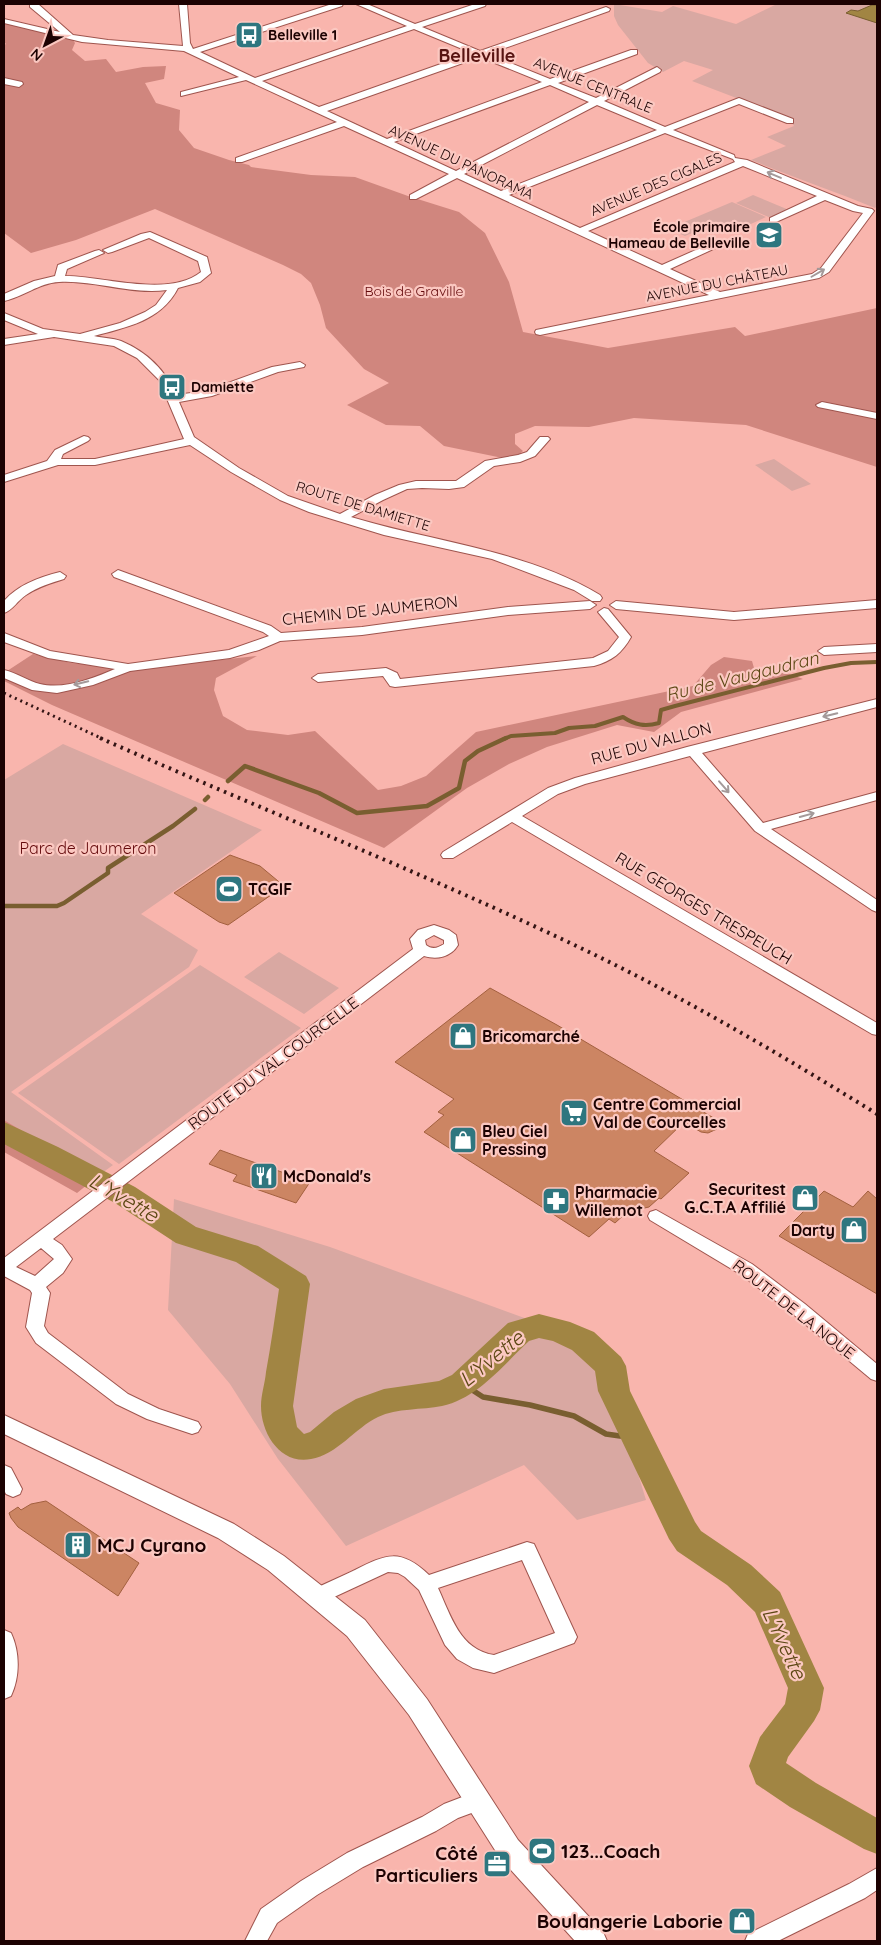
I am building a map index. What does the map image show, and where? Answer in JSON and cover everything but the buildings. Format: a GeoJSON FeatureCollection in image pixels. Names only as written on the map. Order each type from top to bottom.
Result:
{"type":"FeatureCollection","features":[{"type":"Feature","properties":{"kind":"main road"},"geometry":{"type":"LineString","coordinates":[[4,1424],[226,1531],[276,1563],[319,1596],[356,1628],[418,1707],[509,1849],[593,1941]]}},
{"type":"Feature","properties":{"kind":"street"},"geometry":{"type":"LineString","coordinates":[[34,4],[32,5],[71,37]]}},
{"type":"Feature","properties":{"kind":"street"},"geometry":{"type":"LineString","coordinates":[[183,4],[186,44],[191,49]]}},
{"type":"Feature","properties":{"kind":"street"},"geometry":{"type":"LineString","coordinates":[[4,21],[20,23],[71,37],[191,49],[339,4]]}},
{"type":"Feature","properties":{"kind":"street","name":"AVENUE CENTRALE"},"geometry":{"type":"LineString","coordinates":[[360,4],[856,209],[869,211]]}},
{"type":"Feature","properties":{"kind":"street"},"geometry":{"type":"LineString","coordinates":[[184,94],[249,79],[482,4]]}},
{"type":"Feature","properties":{"kind":"street"},"geometry":{"type":"LineString","coordinates":[[318,111],[606,10]]}},
{"type":"Feature","properties":{"kind":"street","name":"AVENUE DU PANORAMA"},"geometry":{"type":"LineString","coordinates":[[191,49],[249,79],[343,123],[720,296]]}},
{"type":"Feature","properties":{"kind":"street"},"geometry":{"type":"LineString","coordinates":[[386,142],[634,52]]}},
{"type":"Feature","properties":{"kind":"street"},"geometry":{"type":"LineString","coordinates":[[413,197],[657,70]]}},
{"type":"Feature","properties":{"kind":"street"},"geometry":{"type":"LineString","coordinates":[[4,81],[19,84]]}},
{"type":"Feature","properties":{"kind":"street"},"geometry":{"type":"LineString","coordinates":[[500,195],[739,101],[790,121]]}},
{"type":"Feature","properties":{"kind":"street"},"geometry":{"type":"LineString","coordinates":[[239,160],[343,123]]}},
{"type":"Feature","properties":{"kind":"street","name":"AVENUE DES CIGALES"},"geometry":{"type":"LineString","coordinates":[[578,232],[737,160]]}},
{"type":"Feature","properties":{"kind":"street","name":"AVENUE CENTRALE"},"geometry":{"type":"LineString","coordinates":[[808,189],[828,190],[863,205],[869,211]]}},
{"type":"Feature","properties":{"kind":"street"},"geometry":{"type":"LineString","coordinates":[[773,220],[826,196]]}},
{"type":"Feature","properties":{"kind":"street","name":"AVENUE DU CHÂTEAU"},"geometry":{"type":"LineString","coordinates":[[540,332],[815,276],[825,270],[869,211]]}},
{"type":"Feature","properties":{"kind":"street"},"geometry":{"type":"LineString","coordinates":[[4,298],[40,283],[59,279],[134,288],[161,288],[192,282],[201,278],[206,273],[203,259],[150,235],[62,267],[59,279]]}},
{"type":"Feature","properties":{"kind":"street"},"geometry":{"type":"LineString","coordinates":[[662,269],[719,243]]}},
{"type":"Feature","properties":{"kind":"street"},"geometry":{"type":"LineString","coordinates":[[78,338],[156,311],[172,292],[175,285]]}},
{"type":"Feature","properties":{"kind":"street"},"geometry":{"type":"LineString","coordinates":[[4,316],[41,332],[117,343],[141,356],[164,379],[174,399],[189,439],[192,441],[110,459],[52,463],[4,479]]}},
{"type":"Feature","properties":{"kind":"street"},"geometry":{"type":"LineString","coordinates":[[4,342],[57,335]]}},
{"type":"Feature","properties":{"kind":"street"},"geometry":{"type":"LineString","coordinates":[[174,399],[208,394],[276,369],[300,365]]}},
{"type":"Feature","properties":{"kind":"street"},"geometry":{"type":"LineString","coordinates":[[822,405],[877,416]]}},
{"type":"Feature","properties":{"kind":"street"},"geometry":{"type":"LineString","coordinates":[[52,463],[59,452],[84,439]]}},
{"type":"Feature","properties":{"kind":"street"},"geometry":{"type":"LineString","coordinates":[[341,518],[403,486],[457,485],[490,463],[512,460],[531,454],[544,439]]}},
{"type":"Feature","properties":{"kind":"street","name":"ROUTE DE DAMIETTE"},"geometry":{"type":"LineString","coordinates":[[192,441],[235,470],[284,498],[341,518],[437,544],[496,556],[578,587],[593,601]]}},
{"type":"Feature","properties":{"kind":"street"},"geometry":{"type":"LineString","coordinates":[[118,574],[267,629],[278,637]]}},
{"type":"Feature","properties":{"kind":"street"},"geometry":{"type":"LineString","coordinates":[[4,609],[10,600],[25,589],[34,584],[60,576]]}},
{"type":"Feature","properties":{"kind":"street"},"geometry":{"type":"LineString","coordinates":[[616,605],[611,610],[604,612],[596,610],[593,601],[609,598],[616,605],[734,616],[877,604]]}},
{"type":"Feature","properties":{"kind":"street","name":"CHEMIN DE JAUMERON"},"geometry":{"type":"LineString","coordinates":[[4,662],[8,665],[6,675],[33,686],[63,688],[103,678],[127,668],[230,654],[255,647],[278,637],[362,631],[593,601]]}},
{"type":"Feature","properties":{"kind":"street"},"geometry":{"type":"LineString","coordinates":[[318,678],[386,672],[392,676],[394,683],[604,660],[611,655],[625,637],[623,632],[604,612]]}},
{"type":"Feature","properties":{"kind":"street","name":"CHEMIN DE JAUMERON"},"geometry":{"type":"LineString","coordinates":[[4,637],[35,651],[53,656],[117,664],[127,668]]}},
{"type":"Feature","properties":{"kind":"street"},"geometry":{"type":"LineString","coordinates":[[824,651],[877,648]]}},
{"type":"Feature","properties":{"kind":"street","name":"RUE DU VALLON"},"geometry":{"type":"LineString","coordinates":[[448,855],[553,791],[580,780],[877,703]]}},
{"type":"Feature","properties":{"kind":"street"},"geometry":{"type":"LineString","coordinates":[[692,750],[760,828],[877,907]]}},
{"type":"Feature","properties":{"kind":"street"},"geometry":{"type":"LineString","coordinates":[[760,828],[877,796]]}},
{"type":"Feature","properties":{"kind":"street","name":"RUE GEORGES TRESPEUCH"},"geometry":{"type":"LineString","coordinates":[[513,817],[877,1030]]}},
{"type":"Feature","properties":{"kind":"street","name":"ROUTE DU VAL COURCELLE"},"geometry":{"type":"LineString","coordinates":[[41,1239],[422,950]]}},
{"type":"Feature","properties":{"kind":"street","name":"ROUTE DE LA NOUE"},"geometry":{"type":"LineString","coordinates":[[656,1216],[746,1269],[799,1309],[877,1374]]}},
{"type":"Feature","properties":{"kind":"street"},"geometry":{"type":"LineString","coordinates":[[36,1285],[57,1268],[63,1259],[56,1250],[41,1239],[4,1268],[36,1285],[41,1293],[35,1327],[42,1338],[122,1399],[153,1414],[192,1427]]}},
{"type":"Feature","properties":{"kind":"street"},"geometry":{"type":"LineString","coordinates":[[4,1473],[13,1489]]}},
{"type":"Feature","properties":{"kind":"street"},"geometry":{"type":"LineString","coordinates":[[319,1596],[386,1564],[401,1565],[412,1571],[426,1584],[452,1639],[464,1653],[480,1662],[494,1664],[567,1637],[527,1550],[426,1584]]}},
{"type":"Feature","properties":{"kind":"street"},"geometry":{"type":"LineString","coordinates":[[4,1638],[7,1645],[4,1690]]}},
{"type":"Feature","properties":{"kind":"street"},"geometry":{"type":"LineString","coordinates":[[256,1941],[269,1916],[309,1888],[372,1852],[451,1811],[478,1801]]}},
{"type":"Feature","properties":{"kind":"street"},"geometry":{"type":"LineString","coordinates":[[756,1941],[857,1891],[877,1878]]}},
{"type":"Feature","properties":{"kind":"green space"},"geometry":{"type":"Polygon","coordinates":[[[614,4],[662,12],[673,6],[736,24],[777,4],[877,4],[877,206],[875,208],[751,160],[786,146],[767,137],[794,126],[790,121],[692,81],[713,70],[684,61],[663,72],[648,63],[618,25],[614,16],[614,4]]]}},
{"type":"Feature","properties":{"kind":"green space","name":"Bois de Graville"},"geometry":{"type":"Polygon","coordinates":[[[4,21],[21,23],[71,37],[75,43],[72,50],[85,61],[106,59],[116,72],[143,67],[166,66],[164,79],[145,83],[156,103],[180,110],[179,130],[194,148],[251,167],[311,175],[355,177],[459,212],[485,233],[509,282],[523,332],[608,348],[735,327],[745,336],[877,308],[877,467],[746,425],[634,418],[589,427],[535,426],[515,434],[515,444],[523,451],[513,460],[444,446],[420,426],[386,425],[347,405],[389,383],[364,369],[326,328],[320,305],[311,283],[301,274],[283,265],[155,209],[76,240],[31,253],[4,233],[4,45],[6,44],[4,42],[4,21]]]}},
{"type":"Feature","properties":{"kind":"green space"},"geometry":{"type":"Polygon","coordinates":[[[753,195],[789,210],[771,218],[736,203],[753,195]]]}},
{"type":"Feature","properties":{"kind":"green space"},"geometry":{"type":"Polygon","coordinates":[[[732,202],[766,217],[731,233],[712,225],[685,236],[668,229],[732,202]]]}},
{"type":"Feature","properties":{"kind":"green space"},"geometry":{"type":"Polygon","coordinates":[[[774,459],[811,484],[792,491],[755,465],[774,459]]]}},
{"type":"Feature","properties":{"kind":"green space"},"geometry":{"type":"Polygon","coordinates":[[[33,654],[71,663],[137,669],[257,656],[216,678],[214,690],[223,716],[247,730],[288,735],[315,731],[378,790],[401,786],[426,776],[476,732],[693,686],[711,665],[724,657],[752,661],[756,675],[784,672],[803,679],[681,712],[654,732],[617,725],[547,747],[509,764],[467,788],[384,848],[52,705],[4,681],[4,673],[33,654]]]}},
{"type":"Feature","properties":{"kind":"green space","name":"Parc de Jaumeron"},"geometry":{"type":"Polygon","coordinates":[[[63,744],[262,830],[141,914],[198,950],[189,967],[11,1092],[113,1165],[98,1176],[4,1120],[4,780],[63,744]]]}},
{"type":"Feature","properties":{"kind":"green space"},"geometry":{"type":"Polygon","coordinates":[[[279,952],[339,988],[304,1014],[244,977],[279,952]]]}},
{"type":"Feature","properties":{"kind":"green space"},"geometry":{"type":"Polygon","coordinates":[[[200,965],[301,1028],[119,1164],[18,1093],[200,965]]]}},
{"type":"Feature","properties":{"kind":"green space"},"geometry":{"type":"Polygon","coordinates":[[[4,1120],[98,1176],[77,1193],[4,1152],[4,1120]]]}},
{"type":"Feature","properties":{"kind":"green space"},"geometry":{"type":"Polygon","coordinates":[[[174,1199],[330,1247],[549,1327],[608,1375],[646,1500],[577,1520],[524,1465],[346,1546],[278,1459],[230,1384],[168,1310],[174,1199]]]}},
{"type":"Feature","properties":{"kind":"shaded area"},"geometry":{"type":"Polygon","coordinates":[[[872,5],[877,5],[877,23],[846,13],[851,10],[858,11],[872,5]]]}},
{"type":"Feature","properties":{"kind":"waterway","name":"Ru de Vaugaudran"},"geometry":{"type":"LineString","coordinates":[[504,739],[511,736],[555,733],[569,728],[595,726],[623,717],[632,722],[645,725],[659,723],[661,710],[675,706],[824,668],[851,663],[877,662]]}},
{"type":"Feature","properties":{"kind":"waterway","name":"Ru de Vaugaudran"},"geometry":{"type":"LineString","coordinates":[[228,781],[245,766],[319,793],[357,813],[427,806],[459,788],[465,761],[478,751],[506,738]]}},
{"type":"Feature","properties":{"kind":"waterway","name":"Ru de Vaugaudran"},"geometry":{"type":"LineString","coordinates":[[205,800],[208,797]]}},
{"type":"Feature","properties":{"kind":"waterway"},"geometry":{"type":"LineString","coordinates":[[4,906],[57,906],[64,903],[108,873],[108,868],[173,826],[195,809]]}},
{"type":"Feature","properties":{"kind":"waterway","name":"L'Yvette"},"geometry":{"type":"LineString","coordinates":[[4,1132],[125,1195],[186,1235],[247,1254],[295,1284],[277,1406],[282,1430],[289,1441],[300,1447],[312,1446],[321,1441],[345,1421],[367,1408],[384,1402],[443,1393],[463,1384],[519,1331],[539,1326],[559,1330],[583,1341],[610,1366],[614,1391],[673,1509],[681,1529],[689,1541],[739,1575],[768,1602],[806,1688],[802,1710],[773,1749],[767,1766],[769,1772],[803,1795],[877,1837]]}},
{"type":"Feature","properties":{"kind":"waterway"},"geometry":{"type":"LineString","coordinates":[[463,1384],[483,1397],[530,1405],[574,1416],[606,1434],[620,1436],[634,1433]]}},
{"type":"Feature","properties":{"kind":"railway"},"geometry":{"type":"LineString","coordinates":[[4,693],[103,739]]}},
{"type":"Feature","properties":{"kind":"railway"},"geometry":{"type":"LineString","coordinates":[[100,738],[407,869],[589,952],[663,989],[735,1029],[877,1114]]}},
{"type":"Feature","properties":{"kind":"place","name":"Belleville 1"},"geometry":{"type":"Point","coordinates":[249,35]}},
{"type":"Feature","properties":{"kind":"place","name":"École primaire Hameau de Belleville"},"geometry":{"type":"Point","coordinates":[769,235]}},
{"type":"Feature","properties":{"kind":"place","name":"Damiette"},"geometry":{"type":"Point","coordinates":[172,387]}},
{"type":"Feature","properties":{"kind":"place","name":"TCGIF"},"geometry":{"type":"Point","coordinates":[229,889]}},
{"type":"Feature","properties":{"kind":"place","name":"Bricomarché"},"geometry":{"type":"Point","coordinates":[463,1036]}},
{"type":"Feature","properties":{"kind":"place","name":"Centre Commercial Val de Courcelles"},"geometry":{"type":"Point","coordinates":[574,1113]}},
{"type":"Feature","properties":{"kind":"place","name":"Bleu Ciel Pressing"},"geometry":{"type":"Point","coordinates":[463,1140]}},
{"type":"Feature","properties":{"kind":"place","name":"McDonald's"},"geometry":{"type":"Point","coordinates":[264,1176]}},
{"type":"Feature","properties":{"kind":"place","name":"Securitest G.C.T.A Affilié"},"geometry":{"type":"Point","coordinates":[805,1198]}},
{"type":"Feature","properties":{"kind":"place","name":"Pharmacie Willemot"},"geometry":{"type":"Point","coordinates":[556,1201]}},
{"type":"Feature","properties":{"kind":"place","name":"Darty"},"geometry":{"type":"Point","coordinates":[854,1230]}},
{"type":"Feature","properties":{"kind":"place","name":"MCJ Cyrano"},"geometry":{"type":"Point","coordinates":[78,1545]}},
{"type":"Feature","properties":{"kind":"place","name":"123...Coach"},"geometry":{"type":"Point","coordinates":[542,1851]}},
{"type":"Feature","properties":{"kind":"place","name":"Côté Particuliers"},"geometry":{"type":"Point","coordinates":[497,1864]}},
{"type":"Feature","properties":{"kind":"place","name":"Boulangerie Laborie"},"geometry":{"type":"Point","coordinates":[742,1921]}},
{"type":"Feature","properties":{"kind":"district","name":"Belleville"},"geometry":{"type":"Point","coordinates":[477,55]}}]}
